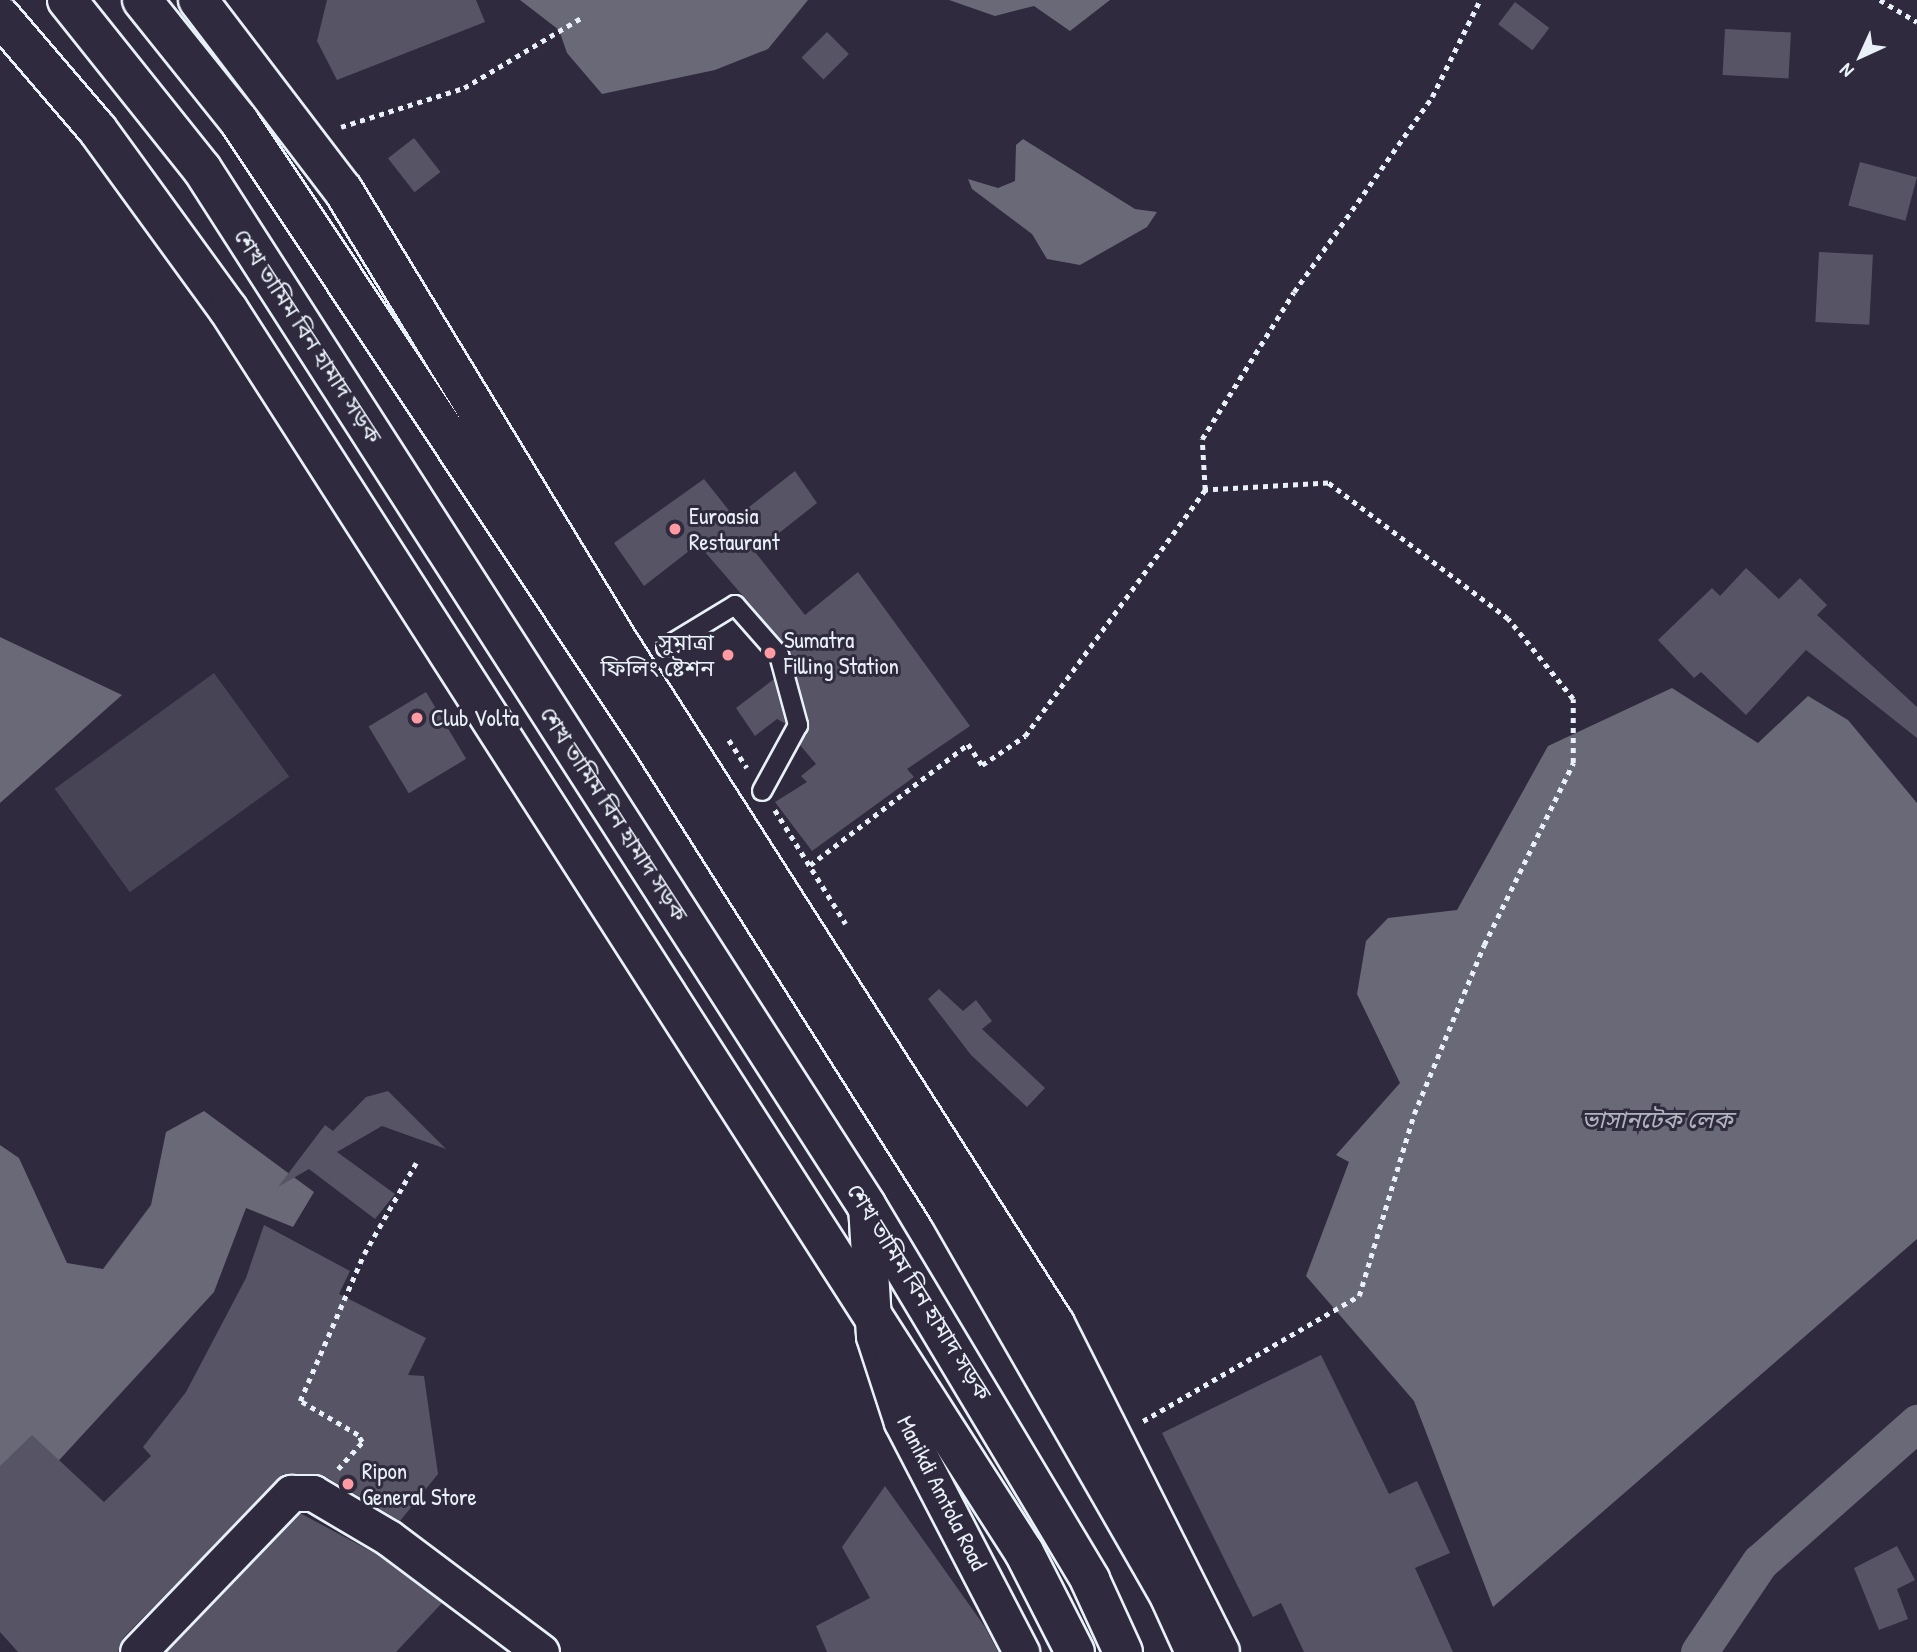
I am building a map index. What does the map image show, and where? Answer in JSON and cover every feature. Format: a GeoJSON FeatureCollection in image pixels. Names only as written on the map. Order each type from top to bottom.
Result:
{"type":"FeatureCollection","features":[{"type":"Feature","properties":{"kind":"main road","name":"শেখ তামিম বিন হামাদ সড়ক"},"geometry":{"type":"LineString","coordinates":[[67,0],[202,169],[866,1205],[1090,1580],[1123,1652]]}},
{"type":"Feature","properties":{"kind":"main road"},"geometry":{"type":"LineString","coordinates":[[142,0],[239,121],[656,747],[948,1209],[1170,1597],[1195,1652]]}},
{"type":"Feature","properties":{"kind":"main road"},"geometry":{"type":"LineString","coordinates":[[198,0],[342,190],[617,640],[1055,1324],[1220,1652]]}},
{"type":"Feature","properties":{"kind":"main road"},"geometry":{"type":"LineString","coordinates":[[0,16],[97,129],[228,309],[813,1230],[873,1313],[1024,1552],[1075,1652]]}},
{"type":"Feature","properties":{"kind":"street","name":"Manikdi Amtola Road"},"geometry":{"type":"LineString","coordinates":[[866,1205],[874,1336],[902,1422],[1021,1652]]}},
{"type":"Feature","properties":{"kind":"street"},"geometry":{"type":"LineString","coordinates":[[138,1652],[291,1493],[317,1494],[389,1538],[541,1652]]}},
{"type":"Feature","properties":{"kind":"lane"},"geometry":{"type":"LineString","coordinates":[[666,647],[735,605],[779,655],[798,725],[762,791]]}},
{"type":"Feature","properties":{"kind":"path"},"geometry":{"type":"LineString","coordinates":[[810,865],[968,744],[982,765],[1025,736],[1205,490],[1202,439],[1294,292],[1432,97],[1480,0]]}},
{"type":"Feature","properties":{"kind":"path"},"geometry":{"type":"LineString","coordinates":[[1880,0],[1917,22]]}},
{"type":"Feature","properties":{"kind":"path"},"geometry":{"type":"LineString","coordinates":[[326,128],[464,88],[580,18]]}},
{"type":"Feature","properties":{"kind":"path"},"geometry":{"type":"LineString","coordinates":[[1133,1427],[1359,1296],[1414,1114],[1484,945],[1573,763],[1573,699],[1508,619],[1339,491],[1328,483],[1205,490]]}},
{"type":"Feature","properties":{"kind":"path"},"geometry":{"type":"LineString","coordinates":[[317,1494],[362,1442],[300,1401],[364,1254],[416,1163]]}},
{"type":"Feature","properties":{"kind":"shaded area"},"geometry":{"type":"Polygon","coordinates":[[[214,673],[289,777],[130,892],[55,789],[214,673]]]}},
{"type":"Feature","properties":{"kind":"water"},"geometry":{"type":"Polygon","coordinates":[[[520,0],[808,0],[768,49],[715,70],[602,94],[567,53],[559,30],[520,0]]]}},
{"type":"Feature","properties":{"kind":"water"},"geometry":{"type":"Polygon","coordinates":[[[949,0],[1110,0],[1070,31],[1034,6],[995,16],[949,0]]]}},
{"type":"Feature","properties":{"kind":"water"},"geometry":{"type":"Polygon","coordinates":[[[1023,139],[1135,209],[1157,212],[1147,227],[1080,265],[1047,259],[1032,234],[972,189],[968,179],[998,188],[1015,181],[1016,145],[1023,139]]]}},
{"type":"Feature","properties":{"kind":"water"},"geometry":{"type":"Polygon","coordinates":[[[0,637],[122,695],[0,803],[0,637]]]}},
{"type":"Feature","properties":{"kind":"water","name":"ভাসানটেক লেক"},"geometry":{"type":"Polygon","coordinates":[[[1672,688],[1758,743],[1808,696],[1848,720],[1917,803],[1917,1239],[1493,1607],[1414,1401],[1306,1276],[1349,1162],[1336,1155],[1400,1083],[1357,994],[1366,941],[1388,918],[1457,910],[1548,746],[1672,688]]]}},
{"type":"Feature","properties":{"kind":"water"},"geometry":{"type":"Polygon","coordinates":[[[204,1111],[314,1192],[293,1227],[246,1208],[214,1292],[51,1469],[0,1469],[0,1145],[19,1158],[67,1263],[103,1269],[151,1205],[166,1132],[204,1111]]]}},
{"type":"Feature","properties":{"kind":"building"},"geometry":{"type":"Polygon","coordinates":[[[327,0],[476,0],[485,22],[337,80],[317,41],[327,0]]]}},
{"type":"Feature","properties":{"kind":"building"},"geometry":{"type":"Polygon","coordinates":[[[1515,2],[1549,28],[1532,50],[1498,24],[1515,2]]]}},
{"type":"Feature","properties":{"kind":"building"},"geometry":{"type":"Polygon","coordinates":[[[1725,29],[1791,32],[1789,78],[1723,75],[1725,29]]]}},
{"type":"Feature","properties":{"kind":"building"},"geometry":{"type":"Polygon","coordinates":[[[827,32],[849,54],[823,79],[802,57],[827,32]]]}},
{"type":"Feature","properties":{"kind":"building"},"geometry":{"type":"Polygon","coordinates":[[[414,138],[440,172],[414,192],[388,158],[414,138]]]}},
{"type":"Feature","properties":{"kind":"building"},"geometry":{"type":"Polygon","coordinates":[[[1860,162],[1917,177],[1905,221],[1848,205],[1860,162]]]}},
{"type":"Feature","properties":{"kind":"building"},"geometry":{"type":"Polygon","coordinates":[[[1819,252],[1873,255],[1869,325],[1815,322],[1819,252]]]}},
{"type":"Feature","properties":{"kind":"building"},"geometry":{"type":"Polygon","coordinates":[[[795,471],[817,503],[755,552],[805,615],[858,572],[970,726],[907,769],[914,777],[812,851],[775,802],[807,782],[801,776],[816,764],[800,745],[809,722],[788,648],[698,544],[644,586],[614,543],[704,479],[735,518],[795,471]]]}},
{"type":"Feature","properties":{"kind":"building"},"geometry":{"type":"Polygon","coordinates":[[[1746,568],[1779,599],[1800,578],[1827,605],[1817,615],[1917,707],[1917,738],[1806,650],[1746,715],[1701,672],[1694,678],[1658,640],[1712,588],[1720,596],[1746,568]]]}},
{"type":"Feature","properties":{"kind":"building"},"geometry":{"type":"Polygon","coordinates":[[[774,679],[786,724],[777,719],[755,736],[736,708],[774,679]]]}},
{"type":"Feature","properties":{"kind":"building","name":"Club Volta"},"geometry":{"type":"Polygon","coordinates":[[[426,692],[466,759],[409,793],[369,727],[426,692]]]}},
{"type":"Feature","properties":{"kind":"building"},"geometry":{"type":"Polygon","coordinates":[[[939,989],[963,1011],[976,1000],[992,1021],[982,1029],[1045,1088],[1027,1107],[971,1055],[928,999],[939,989]]]}},
{"type":"Feature","properties":{"kind":"building"},"geometry":{"type":"Polygon","coordinates":[[[388,1091],[446,1149],[382,1126],[337,1152],[395,1194],[375,1219],[309,1169],[278,1187],[325,1125],[333,1131],[366,1097],[388,1091]]]}},
{"type":"Feature","properties":{"kind":"building"},"geometry":{"type":"Polygon","coordinates":[[[264,1225],[350,1271],[339,1294],[426,1338],[408,1375],[424,1376],[438,1474],[400,1521],[323,1475],[284,1474],[123,1638],[118,1652],[18,1652],[0,1632],[0,1466],[32,1435],[104,1502],[151,1456],[143,1447],[186,1392],[246,1278],[264,1225]]]}},
{"type":"Feature","properties":{"kind":"building"},"geometry":{"type":"Polygon","coordinates":[[[1321,1355],[1389,1494],[1417,1481],[1450,1553],[1415,1568],[1453,1652],[1304,1652],[1281,1603],[1253,1617],[1162,1433],[1321,1355]]]}},
{"type":"Feature","properties":{"kind":"building"},"geometry":{"type":"Polygon","coordinates":[[[885,1486],[985,1627],[998,1652],[827,1652],[816,1626],[870,1598],[842,1547],[885,1486]]]}},
{"type":"Feature","properties":{"kind":"building"},"geometry":{"type":"Polygon","coordinates":[[[300,1513],[378,1555],[442,1603],[396,1652],[166,1652],[300,1513]]]}},
{"type":"Feature","properties":{"kind":"building"},"geometry":{"type":"Polygon","coordinates":[[[1897,1546],[1915,1580],[1897,1589],[1908,1619],[1879,1630],[1854,1568],[1897,1546]]]}},
{"type":"Feature","properties":{"kind":"waterway"},"geometry":{"type":"LineString","coordinates":[[1699,1652],[1760,1562],[1917,1423]]}},
{"type":"Feature","properties":{"kind":"place","name":"Euroasia Restaurant"},"geometry":{"type":"Point","coordinates":[675,529]}},
{"type":"Feature","properties":{"kind":"place","name":"Sumatra Filling Station"},"geometry":{"type":"Point","coordinates":[770,653]}},
{"type":"Feature","properties":{"kind":"place","name":"সুমাত্রা ফিলিং ষ্টেশন"},"geometry":{"type":"Point","coordinates":[728,655]}},
{"type":"Feature","properties":{"kind":"place","name":"Club Volta"},"geometry":{"type":"Point","coordinates":[417,718]}},
{"type":"Feature","properties":{"kind":"place","name":"Ripon General Store"},"geometry":{"type":"Point","coordinates":[348,1484]}}]}
